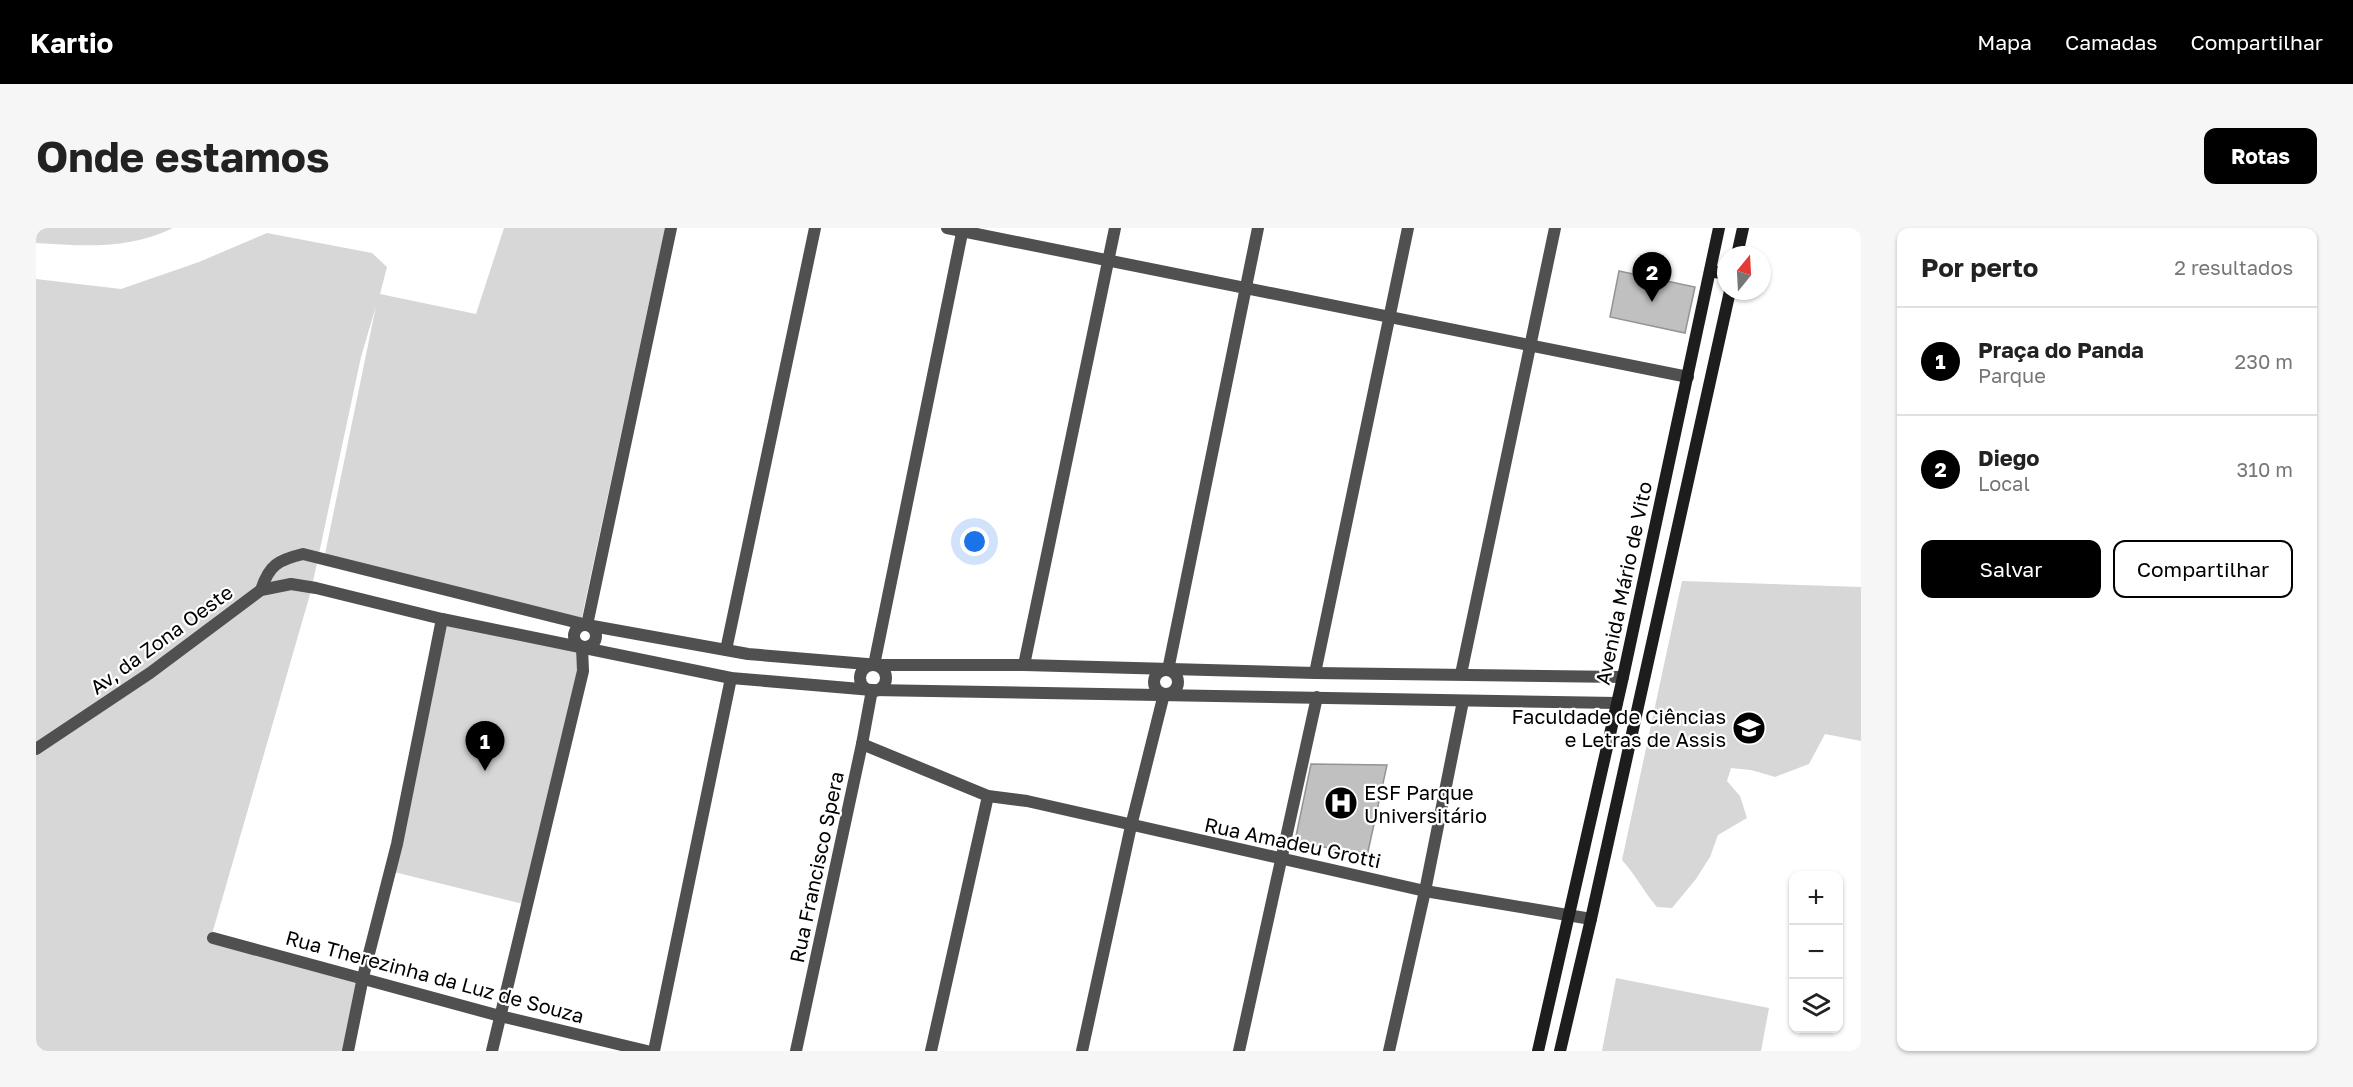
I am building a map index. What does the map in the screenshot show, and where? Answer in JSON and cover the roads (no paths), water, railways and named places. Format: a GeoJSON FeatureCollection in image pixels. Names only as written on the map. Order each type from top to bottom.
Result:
{"type":"FeatureCollection","features":[{"type":"Feature","properties":{"kind":"main road","name":"Avenida Mário de Vito"},"geometry":{"type":"LineString","coordinates":[[1538,1051],[1614,719],[1719,228]]}},
{"type":"Feature","properties":{"kind":"main road"},"geometry":{"type":"LineString","coordinates":[[1739,246],[1743,228]]}},
{"type":"Feature","properties":{"kind":"main road"},"geometry":{"type":"LineString","coordinates":[[1710,272],[1717,273]]}},
{"type":"Feature","properties":{"kind":"main road","name":"Avenida Mário de Vito"},"geometry":{"type":"LineString","coordinates":[[1560,1051],[1728,300]]}},
{"type":"Feature","properties":{"kind":"main road"},"geometry":{"type":"LineString","coordinates":[[1614,719],[1635,723]]}},
{"type":"Feature","properties":{"kind":"street"},"geometry":{"type":"LineString","coordinates":[[587,625],[671,228]]}},
{"type":"Feature","properties":{"kind":"street"},"geometry":{"type":"LineString","coordinates":[[726,650],[815,228]]}},
{"type":"Feature","properties":{"kind":"street"},"geometry":{"type":"LineString","coordinates":[[947,228],[1688,377]]}},
{"type":"Feature","properties":{"kind":"street"},"geometry":{"type":"LineString","coordinates":[[1024,665],[1115,228]]}},
{"type":"Feature","properties":{"kind":"street"},"geometry":{"type":"LineString","coordinates":[[1168,670],[1258,228]]}},
{"type":"Feature","properties":{"kind":"street"},"geometry":{"type":"LineString","coordinates":[[1315,673],[1408,228]]}},
{"type":"Feature","properties":{"kind":"street"},"geometry":{"type":"LineString","coordinates":[[1461,674],[1555,228]]}},
{"type":"Feature","properties":{"kind":"street"},"geometry":{"type":"LineString","coordinates":[[874,665],[963,230]]}},
{"type":"Feature","properties":{"kind":"street"},"geometry":{"type":"LineString","coordinates":[[261,590],[273,566],[288,558],[303,554],[587,625],[748,654],[874,665],[1024,665],[1315,673],[1623,677]]}},
{"type":"Feature","properties":{"kind":"street","name":"Av, da Zona Oeste"},"geometry":{"type":"LineString","coordinates":[[36,749],[150,673],[261,590],[291,584],[442,619],[732,678],[872,690],[1617,703]]}},
{"type":"Feature","properties":{"kind":"street"},"geometry":{"type":"LineString","coordinates":[[348,1051],[363,977],[397,844],[442,619]]}},
{"type":"Feature","properties":{"kind":"street"},"geometry":{"type":"LineString","coordinates":[[492,1051],[583,671],[582,647],[576,643],[574,636],[579,626],[587,625]]}},
{"type":"Feature","properties":{"kind":"street"},"geometry":{"type":"LineString","coordinates":[[874,665],[884,671],[886,679],[880,689],[872,690],[864,687],[860,679],[862,670],[874,665]]}},
{"type":"Feature","properties":{"kind":"street"},"geometry":{"type":"LineString","coordinates":[[1082,1051],[1131,826],[1164,694],[1175,691],[1179,681],[1173,672],[1168,670]]}},
{"type":"Feature","properties":{"kind":"street"},"geometry":{"type":"LineString","coordinates":[[654,1051],[732,678]]}},
{"type":"Feature","properties":{"kind":"street","name":"Rua Francisco Spera"},"geometry":{"type":"LineString","coordinates":[[796,1051],[872,690]]}},
{"type":"Feature","properties":{"kind":"street"},"geometry":{"type":"LineString","coordinates":[[1239,1051],[1317,697]]}},
{"type":"Feature","properties":{"kind":"street"},"geometry":{"type":"LineString","coordinates":[[1389,1051],[1425,891],[1463,701]]}},
{"type":"Feature","properties":{"kind":"street","name":"Rua Amadeu Grotti"},"geometry":{"type":"LineString","coordinates":[[862,744],[988,796],[1027,801],[1425,891],[1591,919]]}},
{"type":"Feature","properties":{"kind":"street"},"geometry":{"type":"LineString","coordinates":[[931,1051],[988,796]]}},
{"type":"Feature","properties":{"kind":"street","name":"Rua Therezinha da Luz de Souza"},"geometry":{"type":"LineString","coordinates":[[213,938],[500,1016],[646,1051]]}},
{"type":"Feature","properties":{"kind":"place","name":"Diego"},"geometry":{"type":"Point","coordinates":[1652,302]}},
{"type":"Feature","properties":{"kind":"place","name":"Faculdade de Ciências e Letras de Assis"},"geometry":{"type":"Point","coordinates":[1749,728]}},
{"type":"Feature","properties":{"kind":"place","name":"Praça do Panda"},"geometry":{"type":"Point","coordinates":[485,771]}},
{"type":"Feature","properties":{"kind":"place","name":"ESF Parque Universitário"},"geometry":{"type":"Point","coordinates":[1341,803]}}]}
